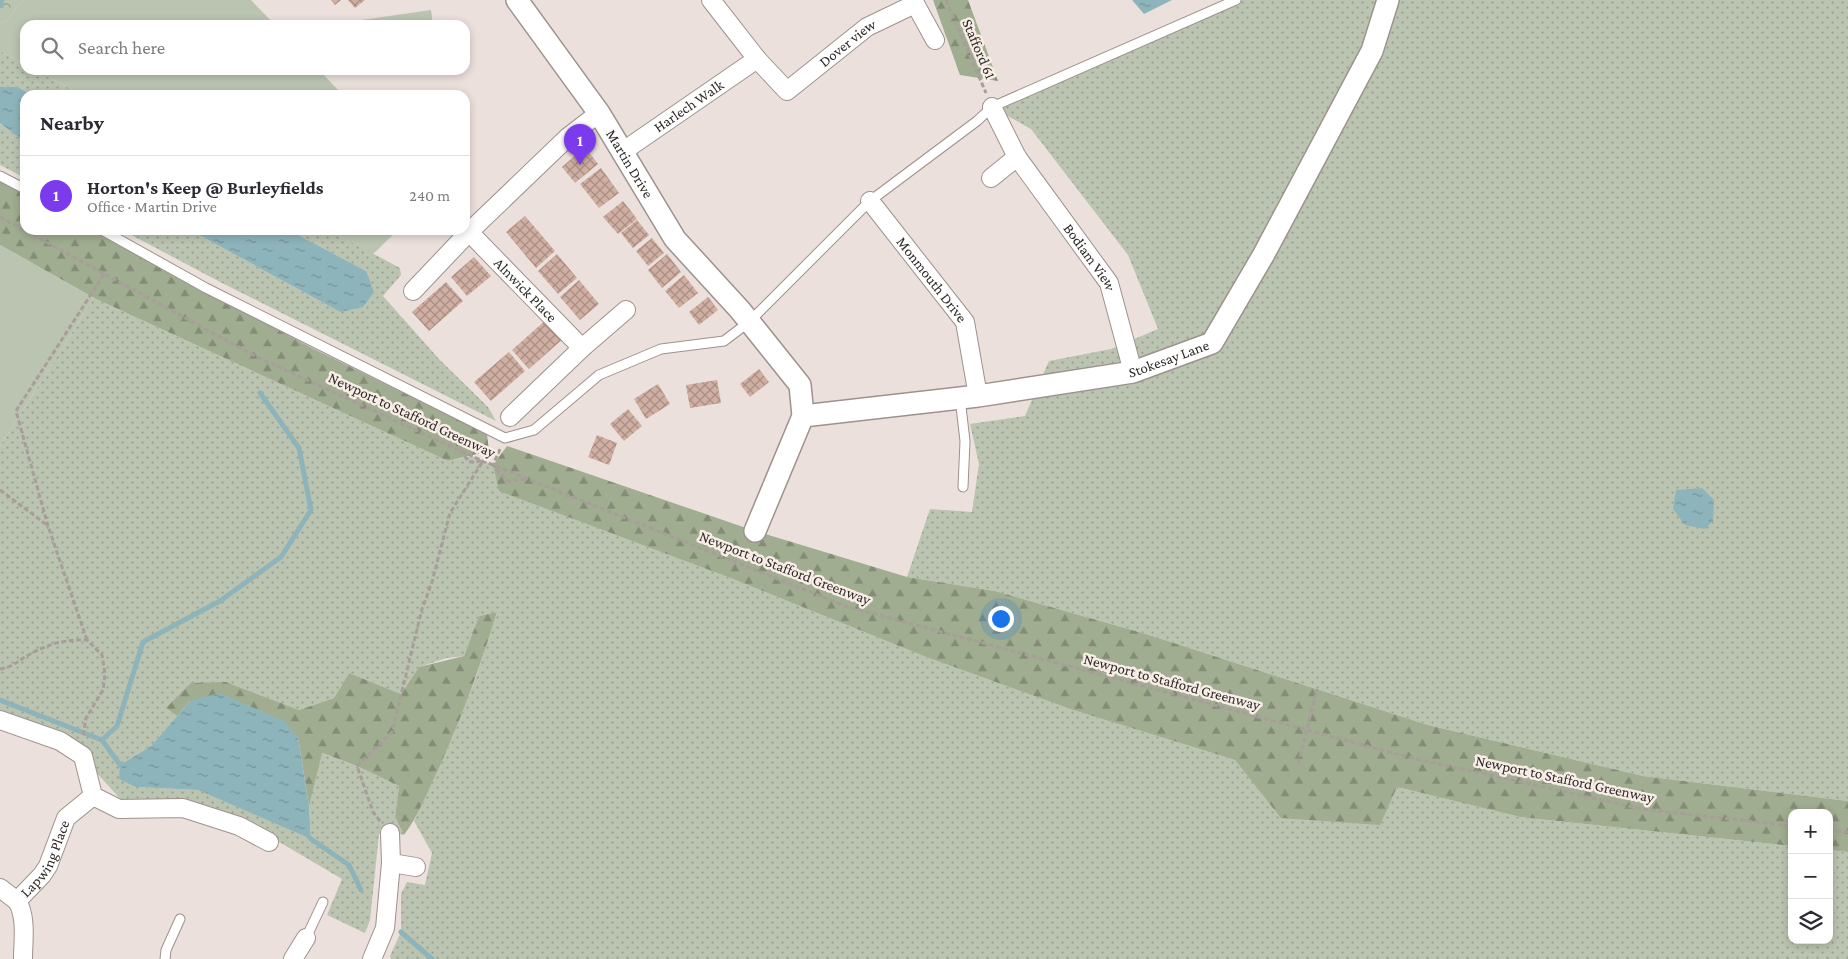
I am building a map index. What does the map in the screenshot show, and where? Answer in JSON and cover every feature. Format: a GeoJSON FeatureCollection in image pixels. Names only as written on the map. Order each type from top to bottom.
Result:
{"type":"FeatureCollection","features":[{"type":"Feature","properties":{"kind":"street","name":"Martin Drive"},"geometry":{"type":"LineString","coordinates":[[517,0],[599,113],[675,239],[750,322],[800,385],[803,416]]}},
{"type":"Feature","properties":{"kind":"street"},"geometry":{"type":"LineString","coordinates":[[711,0],[757,59]]}},
{"type":"Feature","properties":{"kind":"street","name":"Stokesay Lane"},"geometry":{"type":"LineString","coordinates":[[803,416],[969,397],[1133,372],[1212,343],[1264,254],[1372,51],[1388,0]]}},
{"type":"Feature","properties":{"kind":"street","name":"Dover view"},"geometry":{"type":"LineString","coordinates":[[757,59],[787,91],[867,27],[914,2],[935,40]]}},
{"type":"Feature","properties":{"kind":"street","name":"Harlech Walk"},"geometry":{"type":"LineString","coordinates":[[622,152],[757,59]]}},
{"type":"Feature","properties":{"kind":"street","name":"Bodiam View"},"geometry":{"type":"LineString","coordinates":[[992,107],[1017,157],[1109,283],[1133,372]]}},
{"type":"Feature","properties":{"kind":"street"},"geometry":{"type":"LineString","coordinates":[[470,231],[568,137],[599,113]]}},
{"type":"Feature","properties":{"kind":"street"},"geometry":{"type":"LineString","coordinates":[[991,178],[1017,157]]}},
{"type":"Feature","properties":{"kind":"street","name":"Monmouth Drive"},"geometry":{"type":"LineString","coordinates":[[870,201],[965,322],[969,397]]}},
{"type":"Feature","properties":{"kind":"street","name":"Alnwick Place"},"geometry":{"type":"LineString","coordinates":[[470,233],[582,348]]}},
{"type":"Feature","properties":{"kind":"street"},"geometry":{"type":"LineString","coordinates":[[413,291],[466,235]]}},
{"type":"Feature","properties":{"kind":"street"},"geometry":{"type":"LineString","coordinates":[[510,417],[582,348],[626,310]]}},
{"type":"Feature","properties":{"kind":"street"},"geometry":{"type":"LineString","coordinates":[[755,531],[803,416]]}},
{"type":"Feature","properties":{"kind":"street"},"geometry":{"type":"LineString","coordinates":[[0,720],[60,741],[83,756],[93,796],[120,809],[183,808],[238,826],[269,842]]}},
{"type":"Feature","properties":{"kind":"street","name":"Lapwing Place"},"geometry":{"type":"LineString","coordinates":[[23,959],[23,918],[17,901],[48,866],[66,818],[93,796]]}},
{"type":"Feature","properties":{"kind":"street"},"geometry":{"type":"LineString","coordinates":[[372,959],[385,928],[391,863],[390,833]]}},
{"type":"Feature","properties":{"kind":"street"},"geometry":{"type":"LineString","coordinates":[[391,863],[416,867]]}},
{"type":"Feature","properties":{"kind":"street"},"geometry":{"type":"LineString","coordinates":[[0,888],[17,901]]}},
{"type":"Feature","properties":{"kind":"lane"},"geometry":{"type":"LineString","coordinates":[[111,235],[206,288],[505,438],[534,430],[599,375],[661,349],[724,341],[750,322],[870,201],[992,107],[1236,0]]}},
{"type":"Feature","properties":{"kind":"lane"},"geometry":{"type":"LineString","coordinates":[[0,176],[20,186]]}},
{"type":"Feature","properties":{"kind":"lane"},"geometry":{"type":"LineString","coordinates":[[963,487],[969,397]]}},
{"type":"Feature","properties":{"kind":"lane"},"geometry":{"type":"LineString","coordinates":[[301,952],[322,902]]}},
{"type":"Feature","properties":{"kind":"lane"},"geometry":{"type":"LineString","coordinates":[[165,959],[166,950],[180,919]]}},
{"type":"Feature","properties":{"kind":"path","name":"Stafford 61"},"geometry":{"type":"LineString","coordinates":[[946,0],[992,107]]}},
{"type":"Feature","properties":{"kind":"path","name":"Newport to Stafford Greenway"},"geometry":{"type":"LineString","coordinates":[[0,217],[20,228]]}},
{"type":"Feature","properties":{"kind":"path","name":"Newport to Stafford Greenway"},"geometry":{"type":"LineString","coordinates":[[33,235],[258,357],[483,461],[845,606],[1404,756],[1642,809],[1788,826]]}},
{"type":"Feature","properties":{"kind":"path"},"geometry":{"type":"LineString","coordinates":[[83,738],[86,718],[103,690],[105,674],[102,655],[87,640],[48,526],[16,411],[104,274]]}},
{"type":"Feature","properties":{"kind":"path"},"geometry":{"type":"LineString","coordinates":[[505,438],[493,465],[507,481],[527,479]]}},
{"type":"Feature","properties":{"kind":"path"},"geometry":{"type":"LineString","coordinates":[[460,450],[469,462],[483,461]]}},
{"type":"Feature","properties":{"kind":"path"},"geometry":{"type":"LineString","coordinates":[[390,833],[373,812],[357,766],[392,732],[422,609],[432,582],[450,514],[483,461]]}},
{"type":"Feature","properties":{"kind":"path"},"geometry":{"type":"LineString","coordinates":[[0,490],[48,526]]}},
{"type":"Feature","properties":{"kind":"path"},"geometry":{"type":"LineString","coordinates":[[0,669],[7,668],[26,656],[54,643],[72,639],[87,640]]}},
{"type":"Feature","properties":{"kind":"path"},"geometry":{"type":"LineString","coordinates":[[1298,764],[1317,689]]}},
{"type":"Feature","properties":{"kind":"path"},"geometry":{"type":"LineString","coordinates":[[1833,830],[1848,832]]}},
{"type":"Feature","properties":{"kind":"green space"},"geometry":{"type":"Polygon","coordinates":[[[0,0],[23,0],[6,21],[0,23],[0,0]]]}},
{"type":"Feature","properties":{"kind":"green space"},"geometry":{"type":"Polygon","coordinates":[[[23,0],[251,0],[270,20],[20,20],[20,61],[0,51],[0,23],[6,21],[23,0]]]}},
{"type":"Feature","properties":{"kind":"green space"},"geometry":{"type":"Polygon","coordinates":[[[933,0],[968,0],[998,81],[960,75],[933,0]]]}},
{"type":"Feature","properties":{"kind":"green space"},"geometry":{"type":"Polygon","coordinates":[[[1236,0],[1848,0],[1848,801],[1643,776],[1428,725],[1146,634],[995,591],[907,577],[930,509],[972,512],[979,464],[970,424],[1025,416],[1049,361],[1111,349],[1158,329],[1128,255],[1031,129],[992,107],[1236,0]]]}},
{"type":"Feature","properties":{"kind":"green space"},"geometry":{"type":"Polygon","coordinates":[[[431,10],[432,20],[362,20],[431,10]]]}},
{"type":"Feature","properties":{"kind":"green space"},"geometry":{"type":"Polygon","coordinates":[[[0,51],[20,61],[20,75],[45,75],[73,90],[23,90],[18,87],[0,87],[0,51]]]}},
{"type":"Feature","properties":{"kind":"green space"},"geometry":{"type":"Polygon","coordinates":[[[45,75],[324,75],[338,90],[73,90],[45,75]]]}},
{"type":"Feature","properties":{"kind":"green space"},"geometry":{"type":"Polygon","coordinates":[[[0,123],[20,138],[20,175],[0,165],[0,123]]]}},
{"type":"Feature","properties":{"kind":"green space"},"geometry":{"type":"Polygon","coordinates":[[[0,181],[20,191],[20,235],[101,235],[312,348],[487,434],[489,451],[448,461],[94,298],[0,245],[0,181]]]}},
{"type":"Feature","properties":{"kind":"green space"},"geometry":{"type":"Polygon","coordinates":[[[131,235],[199,235],[340,312],[366,271],[298,235],[338,235],[400,268],[401,275],[383,296],[439,359],[488,407],[496,421],[224,284],[131,235]]]}},
{"type":"Feature","properties":{"kind":"green space"},"geometry":{"type":"Polygon","coordinates":[[[338,235],[393,235],[373,254],[338,235]]]}},
{"type":"Feature","properties":{"kind":"green space"},"geometry":{"type":"Polygon","coordinates":[[[0,245],[94,298],[0,446],[0,245]]]}},
{"type":"Feature","properties":{"kind":"green space"},"geometry":{"type":"Polygon","coordinates":[[[94,298],[448,461],[472,456],[493,465],[500,491],[733,579],[926,657],[1073,710],[1235,760],[1282,818],[1397,787],[1520,817],[1788,846],[1788,944],[1833,944],[1833,850],[1848,852],[1848,959],[391,959],[390,956],[401,932],[401,894],[407,882],[425,885],[432,853],[414,821],[453,736],[476,677],[497,612],[479,616],[464,656],[447,658],[419,667],[401,694],[349,673],[334,698],[299,710],[226,682],[167,709],[177,716],[151,746],[120,765],[136,787],[198,790],[311,838],[309,806],[321,753],[357,766],[399,786],[395,817],[404,835],[379,834],[370,920],[365,933],[327,915],[342,879],[264,833],[125,804],[62,735],[0,714],[0,446],[94,298]]]}},
{"type":"Feature","properties":{"kind":"green space"},"geometry":{"type":"Polygon","coordinates":[[[507,446],[755,531],[907,577],[995,591],[1146,634],[1428,725],[1643,776],[1848,801],[1848,852],[1833,850],[1833,809],[1788,809],[1788,846],[1520,817],[1397,787],[1380,825],[1281,818],[1235,760],[1073,710],[926,657],[733,579],[499,491],[493,465],[507,446]]]}},
{"type":"Feature","properties":{"kind":"green space"},"geometry":{"type":"Polygon","coordinates":[[[497,612],[454,734],[422,805],[404,835],[395,817],[399,786],[357,766],[322,753],[309,806],[298,737],[190,701],[177,716],[166,708],[191,683],[226,682],[299,710],[334,698],[349,673],[401,694],[419,667],[464,656],[479,616],[497,612]]]}},
{"type":"Feature","properties":{"kind":"water"},"geometry":{"type":"Polygon","coordinates":[[[1132,0],[1172,0],[1144,14],[1132,0]]]}},
{"type":"Feature","properties":{"kind":"water"},"geometry":{"type":"Polygon","coordinates":[[[0,87],[18,87],[23,90],[20,90],[20,138],[0,123],[0,87]]]}},
{"type":"Feature","properties":{"kind":"water"},"geometry":{"type":"Polygon","coordinates":[[[199,235],[298,235],[366,271],[374,292],[363,307],[340,312],[199,235]]]}},
{"type":"Feature","properties":{"kind":"water"},"geometry":{"type":"Polygon","coordinates":[[[1702,488],[1714,500],[1713,521],[1705,529],[1685,525],[1673,509],[1676,490],[1702,488]]]}},
{"type":"Feature","properties":{"kind":"water"},"geometry":{"type":"Polygon","coordinates":[[[219,693],[284,721],[298,737],[309,806],[311,839],[198,790],[136,787],[119,779],[120,765],[151,746],[190,701],[219,693]]]}},
{"type":"Feature","properties":{"kind":"building"},"geometry":{"type":"Polygon","coordinates":[[[331,0],[341,0],[335,5],[331,0]]]}},
{"type":"Feature","properties":{"kind":"building"},"geometry":{"type":"Polygon","coordinates":[[[348,0],[365,0],[355,8],[348,0]]]}},
{"type":"Feature","properties":{"kind":"building"},"geometry":{"type":"Polygon","coordinates":[[[585,147],[598,164],[575,183],[562,167],[585,147]]]}},
{"type":"Feature","properties":{"kind":"building"},"geometry":{"type":"Polygon","coordinates":[[[601,168],[619,193],[599,208],[580,184],[601,168]]]}},
{"type":"Feature","properties":{"kind":"building"},"geometry":{"type":"Polygon","coordinates":[[[623,201],[637,219],[618,234],[603,217],[623,201]]]}},
{"type":"Feature","properties":{"kind":"building"},"geometry":{"type":"Polygon","coordinates":[[[525,216],[555,251],[536,268],[506,232],[525,216]]]}},
{"type":"Feature","properties":{"kind":"building"},"geometry":{"type":"Polygon","coordinates":[[[637,220],[649,235],[633,248],[621,233],[637,220]]]}},
{"type":"Feature","properties":{"kind":"building"},"geometry":{"type":"Polygon","coordinates":[[[652,238],[664,253],[648,266],[636,251],[652,238]]]}},
{"type":"Feature","properties":{"kind":"building"},"geometry":{"type":"Polygon","coordinates":[[[557,254],[577,278],[558,294],[538,271],[557,254]]]}},
{"type":"Feature","properties":{"kind":"building"},"geometry":{"type":"Polygon","coordinates":[[[667,254],[681,272],[662,288],[648,270],[667,254]]]}},
{"type":"Feature","properties":{"kind":"building"},"geometry":{"type":"Polygon","coordinates":[[[474,257],[491,276],[467,296],[451,277],[474,257]]]}},
{"type":"Feature","properties":{"kind":"building"},"geometry":{"type":"Polygon","coordinates":[[[684,275],[698,293],[679,308],[665,291],[684,275]]]}},
{"type":"Feature","properties":{"kind":"building"},"geometry":{"type":"Polygon","coordinates":[[[579,280],[599,304],[580,320],[560,297],[579,280]]]}},
{"type":"Feature","properties":{"kind":"building"},"geometry":{"type":"Polygon","coordinates":[[[446,282],[463,301],[429,331],[412,312],[446,282]]]}},
{"type":"Feature","properties":{"kind":"building"},"geometry":{"type":"Polygon","coordinates":[[[708,297],[718,310],[699,325],[689,312],[708,297]]]}},
{"type":"Feature","properties":{"kind":"building"},"geometry":{"type":"Polygon","coordinates":[[[547,319],[564,338],[529,369],[512,350],[547,319]]]}},
{"type":"Feature","properties":{"kind":"building"},"geometry":{"type":"Polygon","coordinates":[[[509,352],[525,371],[491,401],[474,382],[509,352]]]}},
{"type":"Feature","properties":{"kind":"building"},"geometry":{"type":"Polygon","coordinates":[[[759,369],[769,382],[750,397],[740,384],[759,369]]]}},
{"type":"Feature","properties":{"kind":"building"},"geometry":{"type":"Polygon","coordinates":[[[717,380],[721,403],[690,408],[686,385],[717,380]]]}},
{"type":"Feature","properties":{"kind":"building"},"geometry":{"type":"Polygon","coordinates":[[[658,384],[670,404],[646,419],[634,399],[658,384]]]}},
{"type":"Feature","properties":{"kind":"building"},"geometry":{"type":"Polygon","coordinates":[[[628,409],[642,426],[624,441],[610,424],[628,409]]]}},
{"type":"Feature","properties":{"kind":"building"},"geometry":{"type":"Polygon","coordinates":[[[597,435],[617,443],[609,465],[588,457],[597,435]]]}},
{"type":"Feature","properties":{"kind":"waterway"},"geometry":{"type":"LineString","coordinates":[[0,6],[2,0]]}},
{"type":"Feature","properties":{"kind":"waterway"},"geometry":{"type":"LineString","coordinates":[[102,740],[117,726],[143,642],[220,601],[281,557],[311,510],[299,448],[260,393]]}},
{"type":"Feature","properties":{"kind":"waterway"},"geometry":{"type":"LineString","coordinates":[[0,700],[102,740],[120,765]]}},
{"type":"Feature","properties":{"kind":"waterway"},"geometry":{"type":"LineString","coordinates":[[311,839],[349,865],[361,890]]}},
{"type":"Feature","properties":{"kind":"waterway"},"geometry":{"type":"LineString","coordinates":[[401,932],[432,959]]}},
{"type":"Feature","properties":{"kind":"place","name":"Horton's Keep @ Burleyfields"},"geometry":{"type":"Point","coordinates":[580,165]}}]}
